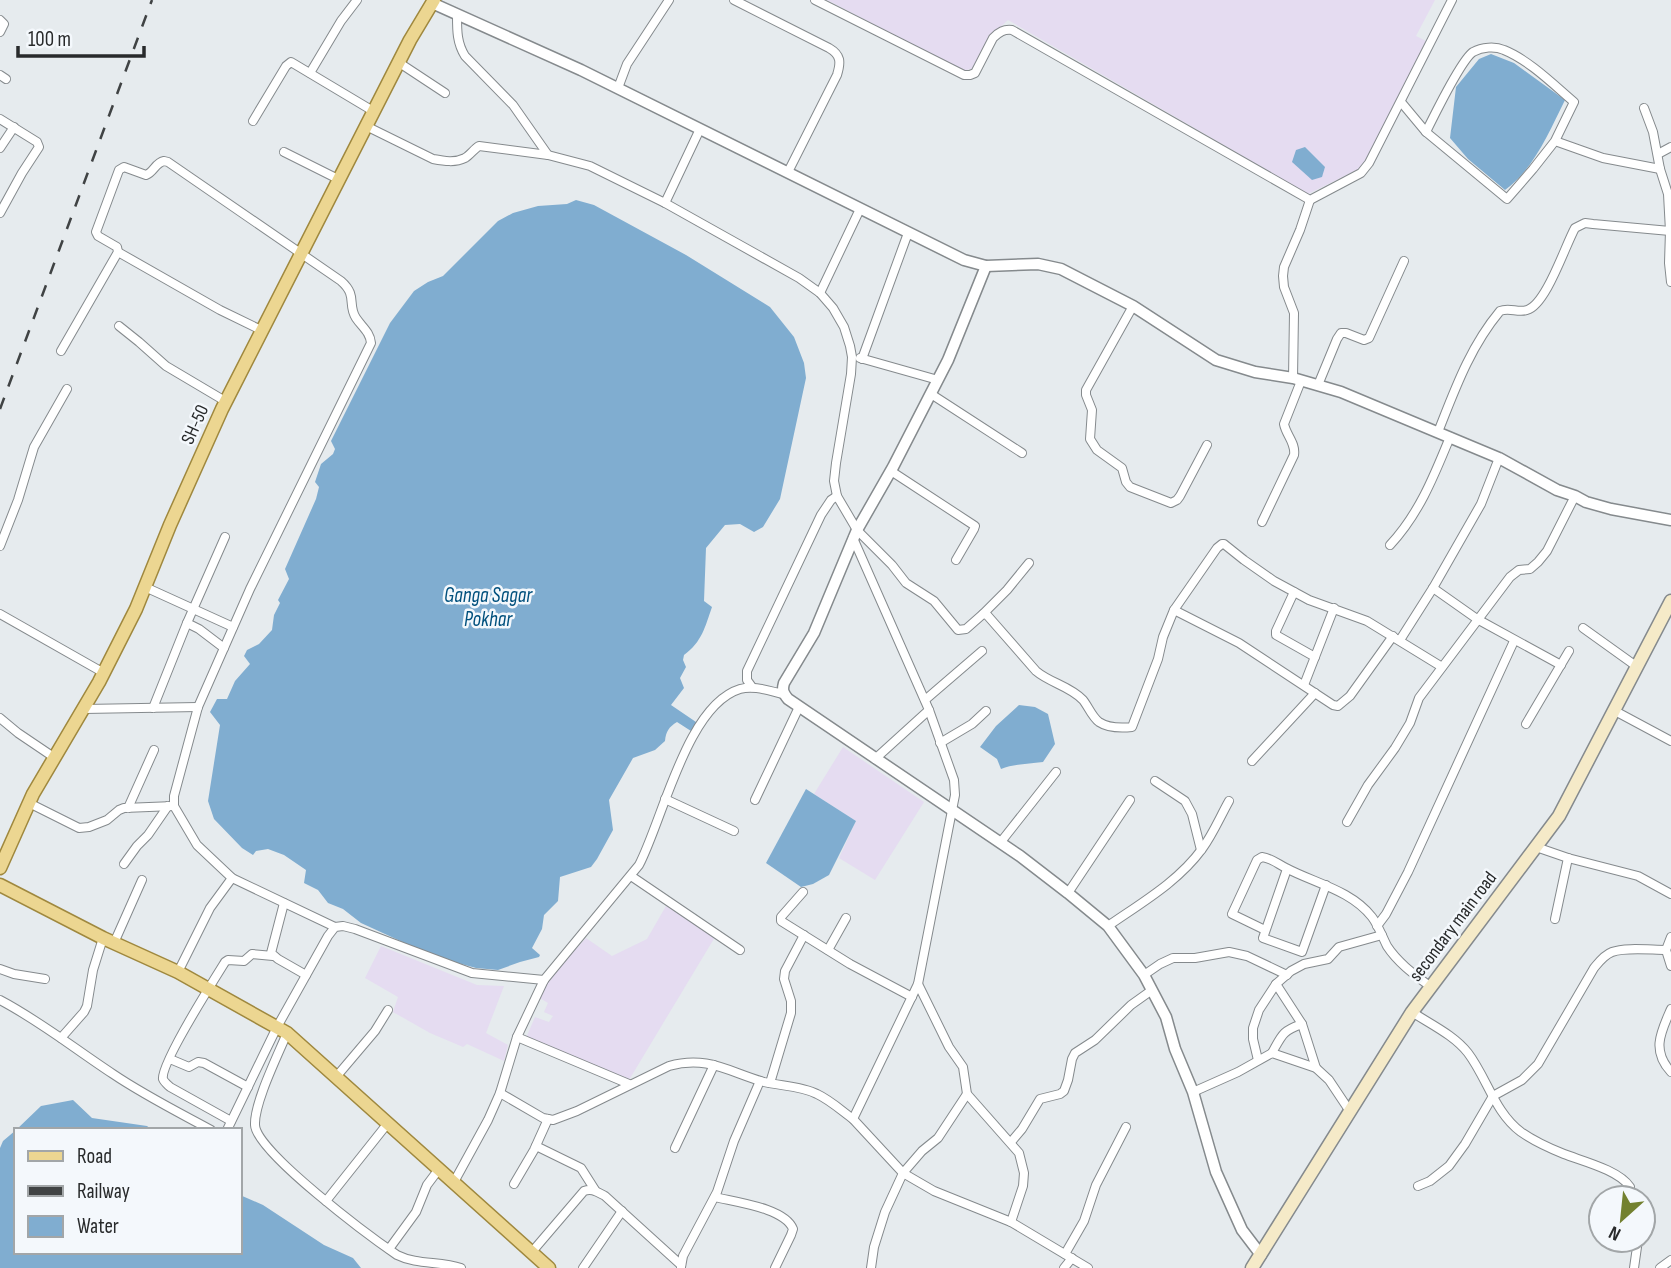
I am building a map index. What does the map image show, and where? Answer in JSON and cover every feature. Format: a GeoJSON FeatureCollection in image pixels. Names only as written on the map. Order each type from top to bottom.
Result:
{"type":"FeatureCollection","features":[{"type":"Feature","properties":{"kind":"main road","name":"SH-50"},"geometry":{"type":"LineString","coordinates":[[0,868],[29,803],[104,673],[136,609],[225,401],[431,1]]}},
{"type":"Feature","properties":{"kind":"main road","name":"secondary main road"},"geometry":{"type":"LineString","coordinates":[[1252,1268],[1412,1012],[1559,816],[1671,601]]}},
{"type":"Feature","properties":{"kind":"main road"},"geometry":{"type":"LineString","coordinates":[[0,885],[109,941],[178,972],[282,1030],[454,1182],[543,1267]]}},
{"type":"Feature","properties":{"kind":"street"},"geometry":{"type":"LineString","coordinates":[[310,73],[341,20],[357,0]]}},
{"type":"Feature","properties":{"kind":"street"},"geometry":{"type":"LineString","coordinates":[[618,88],[627,64],[669,0]]}},
{"type":"Feature","properties":{"kind":"street"},"geometry":{"type":"LineString","coordinates":[[734,0],[829,48],[836,52],[840,59],[837,75],[788,172]]}},
{"type":"Feature","properties":{"kind":"street"},"geometry":{"type":"LineString","coordinates":[[815,0],[964,75],[975,73],[998,33],[1012,30],[1310,200]]}},
{"type":"Feature","properties":{"kind":"street"},"geometry":{"type":"LineString","coordinates":[[1262,522],[1294,455],[1295,448],[1284,424],[1297,379],[1294,313],[1284,287],[1283,276],[1310,200],[1361,173],[1369,163],[1452,0]]}},
{"type":"Feature","properties":{"kind":"street"},"geometry":{"type":"LineString","coordinates":[[431,1],[457,16],[581,69],[964,260],[986,266],[1038,264],[1061,268],[1133,306],[1216,360],[1341,392],[1499,458],[1557,490],[1586,502],[1671,520]]}},
{"type":"Feature","properties":{"kind":"street"},"geometry":{"type":"LineString","coordinates":[[457,16],[457,38],[465,56],[513,105],[548,155]]}},
{"type":"Feature","properties":{"kind":"street"},"geometry":{"type":"LineString","coordinates":[[0,20],[4,24],[0,32]]}},
{"type":"Feature","properties":{"kind":"street"},"geometry":{"type":"LineString","coordinates":[[1401,102],[1426,132],[1507,199],[1555,141],[1574,102],[1539,72],[1503,49],[1488,47],[1471,53],[1426,132]]}},
{"type":"Feature","properties":{"kind":"street"},"geometry":{"type":"LineString","coordinates":[[253,121],[291,62],[373,111]]}},
{"type":"Feature","properties":{"kind":"street"},"geometry":{"type":"LineString","coordinates":[[398,62],[444,93]]}},
{"type":"Feature","properties":{"kind":"street"},"geometry":{"type":"LineString","coordinates":[[1644,108],[1669,195],[1671,282]]}},
{"type":"Feature","properties":{"kind":"street"},"geometry":{"type":"LineString","coordinates":[[0,119],[37,142],[39,147],[0,213]]}},
{"type":"Feature","properties":{"kind":"street"},"geometry":{"type":"LineString","coordinates":[[366,126],[433,159],[444,161],[466,157],[479,146],[548,155],[590,166],[665,203],[799,278],[820,293],[844,327],[852,357],[834,481],[837,496],[929,710],[954,780],[955,795],[918,984],[853,1119]]}},
{"type":"Feature","properties":{"kind":"street"},"geometry":{"type":"LineString","coordinates":[[0,148],[14,127]]}},
{"type":"Feature","properties":{"kind":"street"},"geometry":{"type":"LineString","coordinates":[[665,203],[700,129]]}},
{"type":"Feature","properties":{"kind":"street"},"geometry":{"type":"LineString","coordinates":[[1555,141],[1603,158],[1660,169]]}},
{"type":"Feature","properties":{"kind":"street"},"geometry":{"type":"LineString","coordinates":[[1658,154],[1671,147]]}},
{"type":"Feature","properties":{"kind":"street"},"geometry":{"type":"LineString","coordinates":[[284,152],[338,179]]}},
{"type":"Feature","properties":{"kind":"street"},"geometry":{"type":"LineString","coordinates":[[124,864],[171,806],[198,708],[256,576],[371,343],[370,335],[355,317],[347,286],[300,253],[164,161],[158,163],[152,172],[146,175],[126,167],[119,170],[96,232],[97,236],[117,247],[118,252],[261,330]]}},
{"type":"Feature","properties":{"kind":"street"},"geometry":{"type":"LineString","coordinates":[[820,293],[860,209]]}},
{"type":"Feature","properties":{"kind":"street"},"geometry":{"type":"LineString","coordinates":[[1438,432],[1460,374],[1474,347],[1500,311],[1526,311],[1539,301],[1576,228],[1585,223],[1593,223],[1670,231]]}},
{"type":"Feature","properties":{"kind":"street"},"geometry":{"type":"LineString","coordinates":[[862,359],[908,233]]}},
{"type":"Feature","properties":{"kind":"street"},"geometry":{"type":"LineString","coordinates":[[61,351],[118,252]]}},
{"type":"Feature","properties":{"kind":"street"},"geometry":{"type":"LineString","coordinates":[[1318,385],[1341,333],[1364,340],[1368,338],[1404,261]]}},
{"type":"Feature","properties":{"kind":"street"},"geometry":{"type":"LineString","coordinates":[[783,694],[784,682],[814,633],[855,534],[891,471],[948,359],[986,266]]}},
{"type":"Feature","properties":{"kind":"street"},"geometry":{"type":"LineString","coordinates":[[1133,306],[1086,390],[1092,410],[1089,433],[1092,444],[1122,468],[1130,487],[1171,503],[1180,496],[1207,445]]}},
{"type":"Feature","properties":{"kind":"street"},"geometry":{"type":"LineString","coordinates":[[119,326],[166,366],[225,401]]}},
{"type":"Feature","properties":{"kind":"street"},"geometry":{"type":"LineString","coordinates":[[852,357],[938,380]]}},
{"type":"Feature","properties":{"kind":"street"},"geometry":{"type":"LineString","coordinates":[[0,546],[9,528],[34,447],[66,389]]}},
{"type":"Feature","properties":{"kind":"street"},"geometry":{"type":"LineString","coordinates":[[931,394],[1023,453]]}},
{"type":"Feature","properties":{"kind":"street"},"geometry":{"type":"LineString","coordinates":[[1390,545],[1403,531],[1425,496],[1450,437]]}},
{"type":"Feature","properties":{"kind":"street"},"geometry":{"type":"LineString","coordinates":[[1174,610],[1239,643],[1338,706],[1345,702],[1433,588],[1481,504],[1499,458]]}},
{"type":"Feature","properties":{"kind":"street"},"geometry":{"type":"LineString","coordinates":[[891,471],[975,526],[956,561]]}},
{"type":"Feature","properties":{"kind":"street"},"geometry":{"type":"LineString","coordinates":[[752,687],[747,680],[747,671],[821,515],[837,496]]}},
{"type":"Feature","properties":{"kind":"street"},"geometry":{"type":"LineString","coordinates":[[1348,822],[1368,785],[1410,723],[1419,698],[1510,577],[1519,570],[1530,569],[1543,557],[1575,496]]}},
{"type":"Feature","properties":{"kind":"street"},"geometry":{"type":"LineString","coordinates":[[855,534],[892,565],[906,583],[934,601],[958,630],[966,629],[983,614],[1029,563]]}},
{"type":"Feature","properties":{"kind":"street"},"geometry":{"type":"LineString","coordinates":[[153,708],[225,537]]}},
{"type":"Feature","properties":{"kind":"street"},"geometry":{"type":"LineString","coordinates":[[983,614],[991,618],[1045,679],[1063,686],[1083,700],[1100,723],[1119,728],[1132,727],[1174,610],[1222,544],[1294,593],[1367,621],[1442,667]]}},
{"type":"Feature","properties":{"kind":"street"},"geometry":{"type":"LineString","coordinates":[[145,587],[233,627]]}},
{"type":"Feature","properties":{"kind":"street"},"geometry":{"type":"LineString","coordinates":[[1433,588],[1477,619],[1561,665]]}},
{"type":"Feature","properties":{"kind":"street"},"geometry":{"type":"LineString","coordinates":[[1294,593],[1276,635],[1315,657]]}},
{"type":"Feature","properties":{"kind":"street"},"geometry":{"type":"LineString","coordinates":[[1304,685],[1334,608]]}},
{"type":"Feature","properties":{"kind":"street"},"geometry":{"type":"LineString","coordinates":[[0,614],[104,673]]}},
{"type":"Feature","properties":{"kind":"street"},"geometry":{"type":"LineString","coordinates":[[187,623],[224,648]]}},
{"type":"Feature","properties":{"kind":"street"},"geometry":{"type":"LineString","coordinates":[[1583,628],[1636,666]]}},
{"type":"Feature","properties":{"kind":"street"},"geometry":{"type":"LineString","coordinates":[[1377,926],[1408,872],[1514,641]]}},
{"type":"Feature","properties":{"kind":"street"},"geometry":{"type":"LineString","coordinates":[[925,700],[982,651]]}},
{"type":"Feature","properties":{"kind":"street"},"geometry":{"type":"LineString","coordinates":[[1527,724],[1569,651]]}},
{"type":"Feature","properties":{"kind":"street"},"geometry":{"type":"LineString","coordinates":[[454,1182],[488,1120],[500,1093],[517,1037],[544,980],[639,865],[647,851],[669,789],[700,722],[728,695],[739,689],[752,687],[783,694],[1000,843],[1108,926],[1144,975],[1166,1017],[1216,1172],[1242,1230],[1261,1255]]}},
{"type":"Feature","properties":{"kind":"street"},"geometry":{"type":"LineString","coordinates":[[1252,761],[1315,693]]}},
{"type":"Feature","properties":{"kind":"street"},"geometry":{"type":"LineString","coordinates":[[755,800],[799,707]]}},
{"type":"Feature","properties":{"kind":"street"},"geometry":{"type":"LineString","coordinates":[[84,709],[198,708]]}},
{"type":"Feature","properties":{"kind":"street"},"geometry":{"type":"LineString","coordinates":[[875,759],[929,710]]}},
{"type":"Feature","properties":{"kind":"street"},"geometry":{"type":"LineString","coordinates":[[1615,710],[1671,741]]}},
{"type":"Feature","properties":{"kind":"street"},"geometry":{"type":"LineString","coordinates":[[940,743],[972,724],[986,711]]}},
{"type":"Feature","properties":{"kind":"street"},"geometry":{"type":"LineString","coordinates":[[0,718],[55,758]]}},
{"type":"Feature","properties":{"kind":"street"},"geometry":{"type":"LineString","coordinates":[[128,808],[154,750]]}},
{"type":"Feature","properties":{"kind":"street"},"geometry":{"type":"LineString","coordinates":[[1000,843],[1056,772]]}},
{"type":"Feature","properties":{"kind":"street"},"geometry":{"type":"LineString","coordinates":[[1154,781],[1185,801],[1192,814],[1201,850]]}},
{"type":"Feature","properties":{"kind":"street"},"geometry":{"type":"LineString","coordinates":[[665,799],[734,831]]}},
{"type":"Feature","properties":{"kind":"street"},"geometry":{"type":"LineString","coordinates":[[1068,893],[1130,800]]}},
{"type":"Feature","properties":{"kind":"street"},"geometry":{"type":"LineString","coordinates":[[1108,926],[1173,879],[1201,850],[1229,801]]}},
{"type":"Feature","properties":{"kind":"street"},"geometry":{"type":"LineString","coordinates":[[29,803],[79,828],[107,820],[119,810],[171,806]]}},
{"type":"Feature","properties":{"kind":"street"},"geometry":{"type":"LineString","coordinates":[[171,806],[197,845],[232,878],[284,904],[335,927],[355,929],[472,973],[544,980]]}},
{"type":"Feature","properties":{"kind":"street"},"geometry":{"type":"LineString","coordinates":[[1536,847],[1638,876],[1671,894]]}},
{"type":"Feature","properties":{"kind":"street"},"geometry":{"type":"LineString","coordinates":[[1265,930],[1232,914],[1259,858],[1268,858],[1326,885],[1360,905],[1372,916],[1387,945],[1400,962],[1431,987]]}},
{"type":"Feature","properties":{"kind":"street"},"geometry":{"type":"LineString","coordinates":[[1555,919],[1568,858]]}},
{"type":"Feature","properties":{"kind":"street"},"geometry":{"type":"LineString","coordinates":[[1287,869],[1263,937],[1302,952],[1326,885]]}},
{"type":"Feature","properties":{"kind":"street"},"geometry":{"type":"LineString","coordinates":[[631,876],[740,950]]}},
{"type":"Feature","properties":{"kind":"street"},"geometry":{"type":"LineString","coordinates":[[178,972],[210,908],[232,878]]}},
{"type":"Feature","properties":{"kind":"street"},"geometry":{"type":"LineString","coordinates":[[61,1038],[84,1012],[93,970],[142,880]]}},
{"type":"Feature","properties":{"kind":"street"},"geometry":{"type":"LineString","coordinates":[[803,892],[780,917],[784,924],[912,997]]}},
{"type":"Feature","properties":{"kind":"street"},"geometry":{"type":"LineString","coordinates":[[273,956],[271,951],[284,904]]}},
{"type":"Feature","properties":{"kind":"street"},"geometry":{"type":"LineString","coordinates":[[828,950],[846,918]]}},
{"type":"Feature","properties":{"kind":"street"},"geometry":{"type":"LineString","coordinates":[[335,927],[306,975],[282,1030],[259,1102],[256,1130],[282,1161],[326,1201],[389,1249],[406,1259],[461,1268]]}},
{"type":"Feature","properties":{"kind":"street"},"geometry":{"type":"LineString","coordinates":[[770,1083],[791,1013],[791,1000],[783,979],[804,935]]}},
{"type":"Feature","properties":{"kind":"street"},"geometry":{"type":"LineString","coordinates":[[1258,1060],[1253,1028],[1259,1010],[1276,984],[1304,964],[1328,960],[1335,950],[1345,944],[1382,935]]}},
{"type":"Feature","properties":{"kind":"street"},"geometry":{"type":"LineString","coordinates":[[1671,937],[1666,950],[1671,966]]}},
{"type":"Feature","properties":{"kind":"street"},"geometry":{"type":"LineString","coordinates":[[1418,1186],[1430,1181],[1449,1166],[1493,1096],[1522,1080],[1538,1064],[1594,968],[1607,955],[1621,950],[1666,950]]}},
{"type":"Feature","properties":{"kind":"street"},"geometry":{"type":"LineString","coordinates":[[1144,975],[1173,958],[1195,958],[1229,952],[1247,956],[1287,975]]}},
{"type":"Feature","properties":{"kind":"street"},"geometry":{"type":"LineString","coordinates":[[231,1121],[165,1082],[163,1077],[170,1059],[208,989],[228,960],[244,961],[252,954],[273,956],[306,975]]}},
{"type":"Feature","properties":{"kind":"street"},"geometry":{"type":"LineString","coordinates":[[0,969],[46,979]]}},
{"type":"Feature","properties":{"kind":"street"},"geometry":{"type":"LineString","coordinates":[[918,984],[949,1047],[962,1067],[967,1094],[1019,1153],[1024,1173],[1012,1222]]}},
{"type":"Feature","properties":{"kind":"street"},"geometry":{"type":"LineString","coordinates":[[1276,984],[1302,1024],[1315,1068]]}},
{"type":"Feature","properties":{"kind":"street"},"geometry":{"type":"LineString","coordinates":[[1011,1142],[1040,1099],[1064,1091],[1075,1053],[1096,1040],[1131,1005],[1152,990]]}},
{"type":"Feature","properties":{"kind":"street"},"geometry":{"type":"LineString","coordinates":[[0,1000],[114,1074],[207,1128]]}},
{"type":"Feature","properties":{"kind":"street"},"geometry":{"type":"LineString","coordinates":[[1671,1009],[1659,1045],[1661,1058],[1671,1072]]}},
{"type":"Feature","properties":{"kind":"street"},"geometry":{"type":"LineString","coordinates":[[335,1077],[375,1031],[388,1010]]}},
{"type":"Feature","properties":{"kind":"street"},"geometry":{"type":"LineString","coordinates":[[1412,1012],[1462,1046],[1503,1115],[1523,1133],[1606,1170],[1627,1184]]}},
{"type":"Feature","properties":{"kind":"street"},"geometry":{"type":"LineString","coordinates":[[1192,1092],[1238,1072],[1272,1053],[1283,1034],[1302,1024]]}},
{"type":"Feature","properties":{"kind":"street"},"geometry":{"type":"LineString","coordinates":[[228,1128],[248,1087],[282,1030]]}},
{"type":"Feature","properties":{"kind":"street"},"geometry":{"type":"LineString","coordinates":[[517,1037],[629,1084]]}},
{"type":"Feature","properties":{"kind":"street"},"geometry":{"type":"LineString","coordinates":[[1272,1053],[1315,1068],[1329,1080],[1349,1110]]}},
{"type":"Feature","properties":{"kind":"street"},"geometry":{"type":"LineString","coordinates":[[170,1059],[189,1067],[198,1062],[204,1063],[248,1087]]}},
{"type":"Feature","properties":{"kind":"street"},"geometry":{"type":"LineString","coordinates":[[500,1093],[553,1120],[670,1066],[698,1061],[760,1081],[817,1094],[853,1119],[903,1173],[934,1191],[1012,1222],[1088,1268]]}},
{"type":"Feature","properties":{"kind":"street"},"geometry":{"type":"LineString","coordinates":[[675,1148],[714,1065]]}},
{"type":"Feature","properties":{"kind":"street"},"geometry":{"type":"LineString","coordinates":[[681,1267],[683,1256],[715,1197],[734,1142],[760,1081]]}},
{"type":"Feature","properties":{"kind":"street"},"geometry":{"type":"LineString","coordinates":[[871,1268],[874,1247],[885,1212],[903,1173],[943,1131],[967,1094]]}},
{"type":"Feature","properties":{"kind":"street"},"geometry":{"type":"LineString","coordinates":[[514,1184],[548,1119]]}},
{"type":"Feature","properties":{"kind":"street"},"geometry":{"type":"LineString","coordinates":[[326,1201],[388,1123]]}},
{"type":"Feature","properties":{"kind":"street"},"geometry":{"type":"LineString","coordinates":[[1064,1268],[1096,1185],[1126,1127]]}},
{"type":"Feature","properties":{"kind":"street"},"geometry":{"type":"LineString","coordinates":[[536,1146],[581,1168],[595,1190],[622,1211],[681,1267]]}},
{"type":"Feature","properties":{"kind":"street"},"geometry":{"type":"LineString","coordinates":[[389,1249],[416,1212],[439,1169]]}},
{"type":"Feature","properties":{"kind":"street"},"geometry":{"type":"LineString","coordinates":[[531,1253],[584,1191],[595,1190]]}},
{"type":"Feature","properties":{"kind":"street"},"geometry":{"type":"LineString","coordinates":[[715,1197],[768,1210],[788,1221],[793,1229],[792,1235],[775,1268]]}},
{"type":"Feature","properties":{"kind":"street"},"geometry":{"type":"LineString","coordinates":[[583,1268],[622,1211]]}},
{"type":"Feature","properties":{"kind":"street"},"geometry":{"type":"LineString","coordinates":[[1660,1268],[1671,1260]]}},
{"type":"Feature","properties":{"kind":"shaded area"},"geometry":{"type":"Polygon","coordinates":[[[827,0],[1435,0],[1416,36],[1426,41],[1368,156],[1359,169],[1308,194],[1008,20],[996,31],[974,68],[963,71],[827,0]]]}},
{"type":"Feature","properties":{"kind":"shaded area"},"geometry":{"type":"Polygon","coordinates":[[[843,747],[924,802],[875,880],[839,858],[856,821],[814,794],[843,747]]]}},
{"type":"Feature","properties":{"kind":"shaded area"},"geometry":{"type":"Polygon","coordinates":[[[666,906],[715,937],[629,1080],[526,1038],[535,1017],[549,1022],[553,1016],[544,1012],[548,1003],[538,997],[547,981],[586,938],[612,956],[647,939],[666,906]]]}},
{"type":"Feature","properties":{"kind":"shaded area"},"geometry":{"type":"Polygon","coordinates":[[[381,946],[477,985],[504,986],[486,1033],[508,1045],[504,1061],[467,1044],[463,1047],[430,1033],[393,1012],[398,997],[365,978],[381,946]]]}},
{"type":"Feature","properties":{"kind":"water"},"geometry":{"type":"Polygon","coordinates":[[[1491,54],[1514,63],[1565,100],[1533,161],[1505,190],[1468,159],[1450,138],[1456,87],[1479,59],[1491,54]]]}},
{"type":"Feature","properties":{"kind":"water"},"geometry":{"type":"Polygon","coordinates":[[[1305,147],[1325,167],[1322,177],[1312,180],[1292,162],[1296,150],[1305,147]]]}},
{"type":"Feature","properties":{"kind":"water","name":"Ganga Sagar Pokhar"},"geometry":{"type":"Polygon","coordinates":[[[576,200],[594,205],[686,255],[770,307],[794,337],[804,363],[806,378],[780,499],[763,527],[754,532],[740,524],[725,525],[706,548],[704,601],[712,607],[699,639],[684,655],[686,667],[680,678],[684,688],[671,705],[696,722],[696,728],[691,731],[677,722],[668,730],[665,741],[655,750],[633,758],[609,800],[613,830],[597,859],[591,867],[560,877],[558,901],[544,915],[542,929],[532,948],[539,957],[498,970],[476,968],[420,950],[361,923],[343,909],[328,903],[318,890],[304,883],[306,870],[284,855],[268,849],[256,851],[253,855],[242,848],[214,819],[208,801],[220,725],[210,712],[217,699],[227,699],[235,681],[250,664],[244,656],[247,650],[259,644],[272,630],[274,615],[280,603],[278,600],[289,579],[285,569],[316,499],[319,487],[315,482],[321,464],[333,454],[335,449],[331,441],[390,323],[414,291],[443,276],[498,221],[513,213],[538,206],[567,204],[576,200]]]}},
{"type":"Feature","properties":{"kind":"water"},"geometry":{"type":"Polygon","coordinates":[[[1019,705],[1035,707],[1048,714],[1055,744],[1043,762],[1001,769],[997,759],[980,747],[996,726],[1019,705]]]}},
{"type":"Feature","properties":{"kind":"water"},"geometry":{"type":"Polygon","coordinates":[[[806,789],[856,821],[829,875],[801,887],[766,863],[806,789]]]}},
{"type":"Feature","properties":{"kind":"water"},"geometry":{"type":"Polygon","coordinates":[[[73,1100],[92,1118],[150,1128],[18,1128],[41,1106],[73,1100]]]}},
{"type":"Feature","properties":{"kind":"water"},"geometry":{"type":"Polygon","coordinates":[[[14,1132],[14,1254],[242,1254],[242,1196],[263,1205],[324,1245],[353,1258],[361,1268],[0,1268],[0,1148],[3,1141],[14,1132]]]}},
{"type":"Feature","properties":{"kind":"railway"},"geometry":{"type":"LineString","coordinates":[[0,409],[152,0]]}}]}
